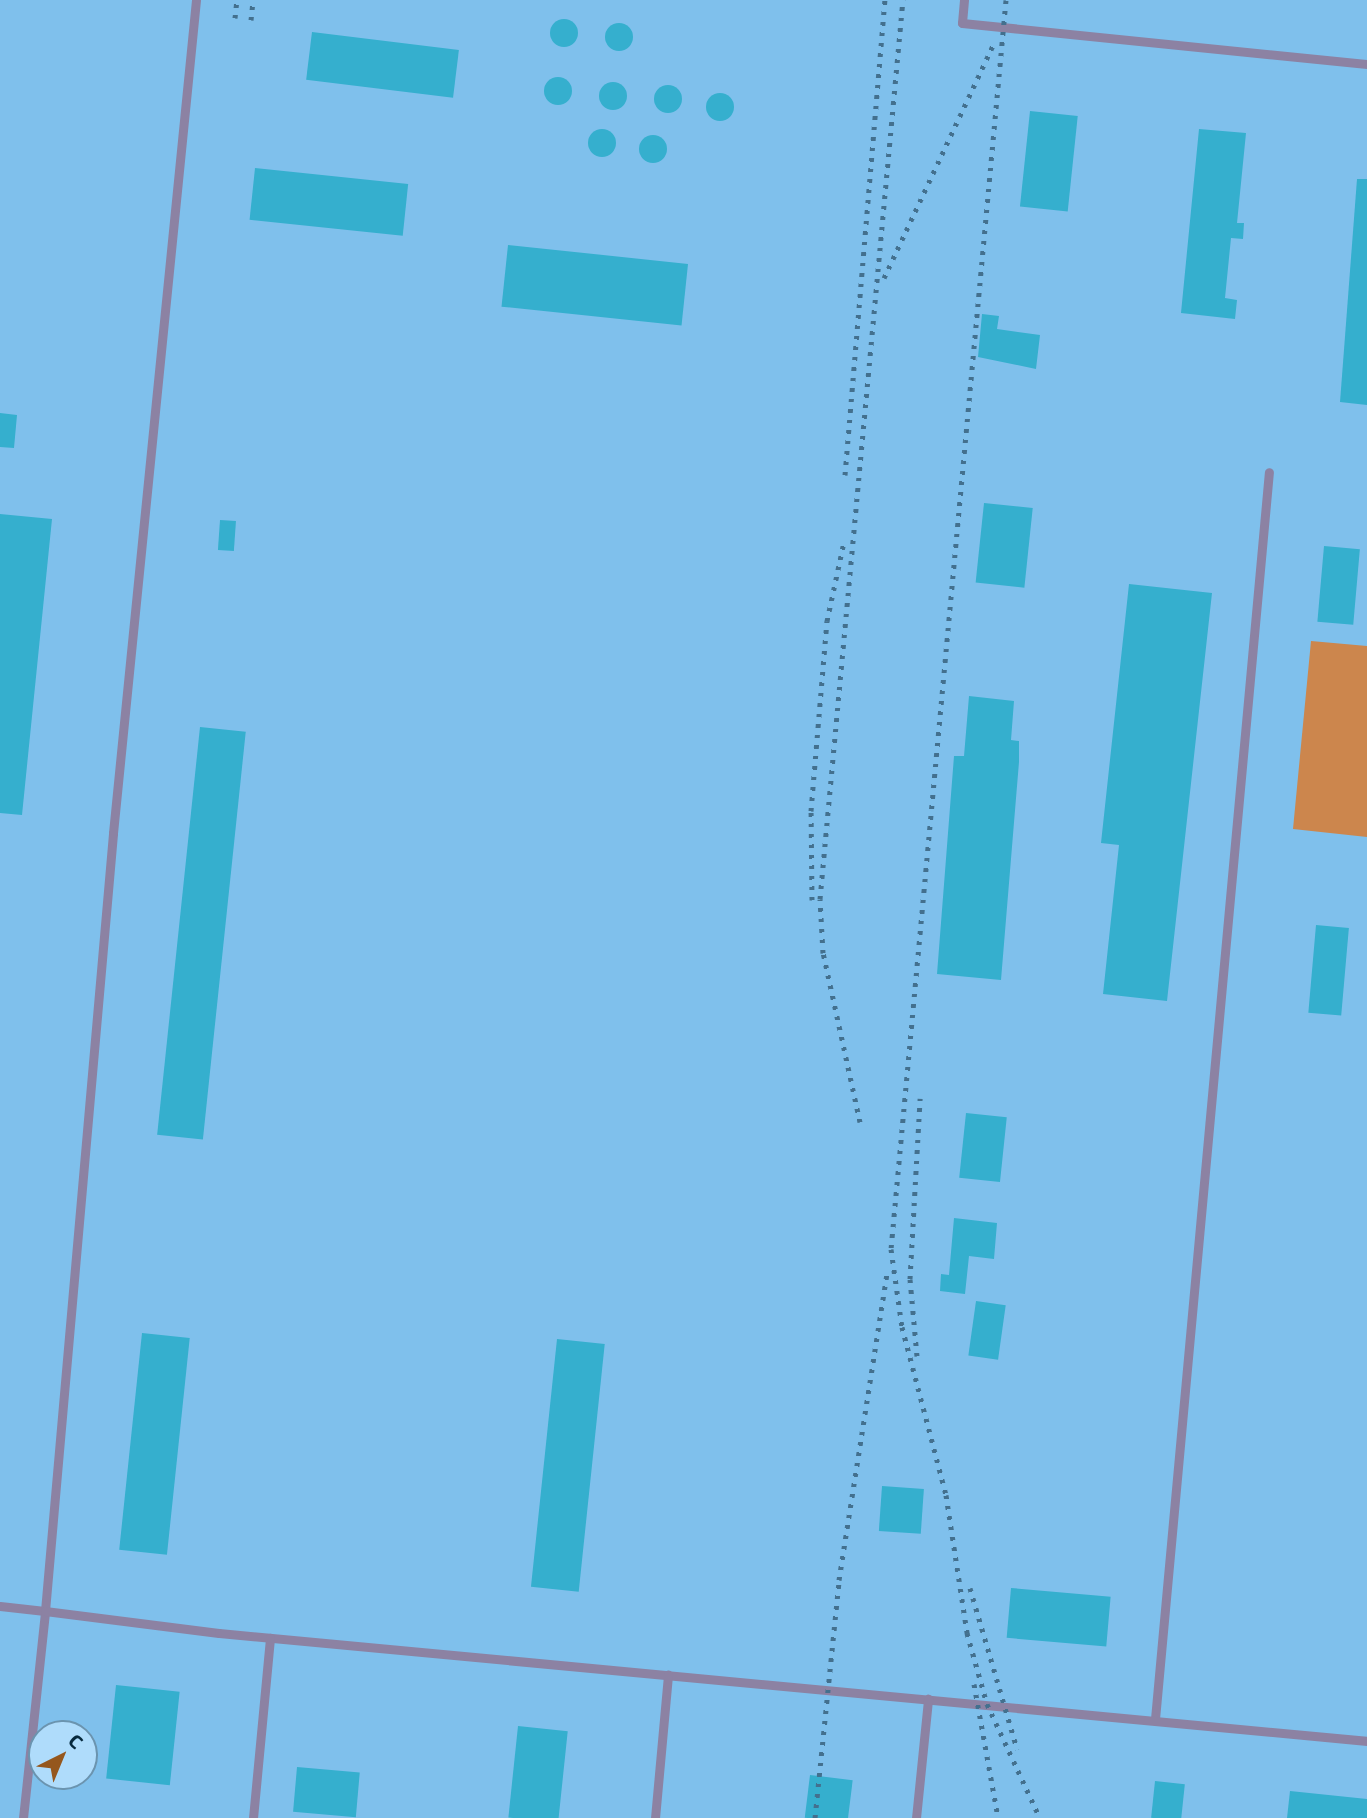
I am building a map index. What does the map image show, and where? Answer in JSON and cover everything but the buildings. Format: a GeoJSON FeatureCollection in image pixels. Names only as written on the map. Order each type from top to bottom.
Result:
{"type":"FeatureCollection","features":[{"type":"Feature","properties":{"kind":"lane"},"geometry":{"type":"LineString","coordinates":[[23,1818],[45,1611],[113,833],[196,0]]}},
{"type":"Feature","properties":{"kind":"lane"},"geometry":{"type":"LineString","coordinates":[[964,0],[962,23],[1367,64]]}},
{"type":"Feature","properties":{"kind":"lane"},"geometry":{"type":"LineString","coordinates":[[1155,1719],[1269,472]]}},
{"type":"Feature","properties":{"kind":"lane"},"geometry":{"type":"LineString","coordinates":[[0,1606],[270,1638],[1367,1741]]}},
{"type":"Feature","properties":{"kind":"lane"},"geometry":{"type":"LineString","coordinates":[[253,1818],[270,1638]]}},
{"type":"Feature","properties":{"kind":"lane"},"geometry":{"type":"LineString","coordinates":[[655,1818],[668,1675]]}},
{"type":"Feature","properties":{"kind":"lane"},"geometry":{"type":"LineString","coordinates":[[916,1818],[928,1699]]}},
{"type":"Feature","properties":{"kind":"shaded area"},"geometry":{"type":"Polygon","coordinates":[[[0,0],[1367,0],[1367,1818],[0,1818],[0,0]]]}},
{"type":"Feature","properties":{"kind":"shaded area"},"geometry":{"type":"Polygon","coordinates":[[[1311,641],[1367,646],[1367,837],[1293,829],[1311,641]]]}},
{"type":"Feature","properties":{"kind":"railway"},"geometry":{"type":"LineString","coordinates":[[235,18],[237,0]]}},
{"type":"Feature","properties":{"kind":"railway"},"geometry":{"type":"LineString","coordinates":[[251,20],[253,0]]}},
{"type":"Feature","properties":{"kind":"railway"},"geometry":{"type":"LineString","coordinates":[[845,475],[885,0]]}},
{"type":"Feature","properties":{"kind":"railway"},"geometry":{"type":"LineString","coordinates":[[860,1122],[823,953],[820,899],[903,0]]}},
{"type":"Feature","properties":{"kind":"railway"},"geometry":{"type":"LineString","coordinates":[[1006,0],[891,1249],[902,1327],[946,1495],[967,1633],[987,1704],[1040,1818]]}},
{"type":"Feature","properties":{"kind":"railway"},"geometry":{"type":"LineString","coordinates":[[884,278],[995,41]]}},
{"type":"Feature","properties":{"kind":"railway"},"geometry":{"type":"LineString","coordinates":[[812,900],[811,811],[827,621],[844,542]]}},
{"type":"Feature","properties":{"kind":"railway"},"geometry":{"type":"LineString","coordinates":[[917,1356],[910,1279],[920,1098]]}},
{"type":"Feature","properties":{"kind":"railway"},"geometry":{"type":"LineString","coordinates":[[815,1818],[839,1580],[887,1274]]}},
{"type":"Feature","properties":{"kind":"railway"},"geometry":{"type":"LineString","coordinates":[[970,1588],[1017,1749]]}},
{"type":"Feature","properties":{"kind":"railway"},"geometry":{"type":"LineString","coordinates":[[974,1684],[998,1818]]}}]}
